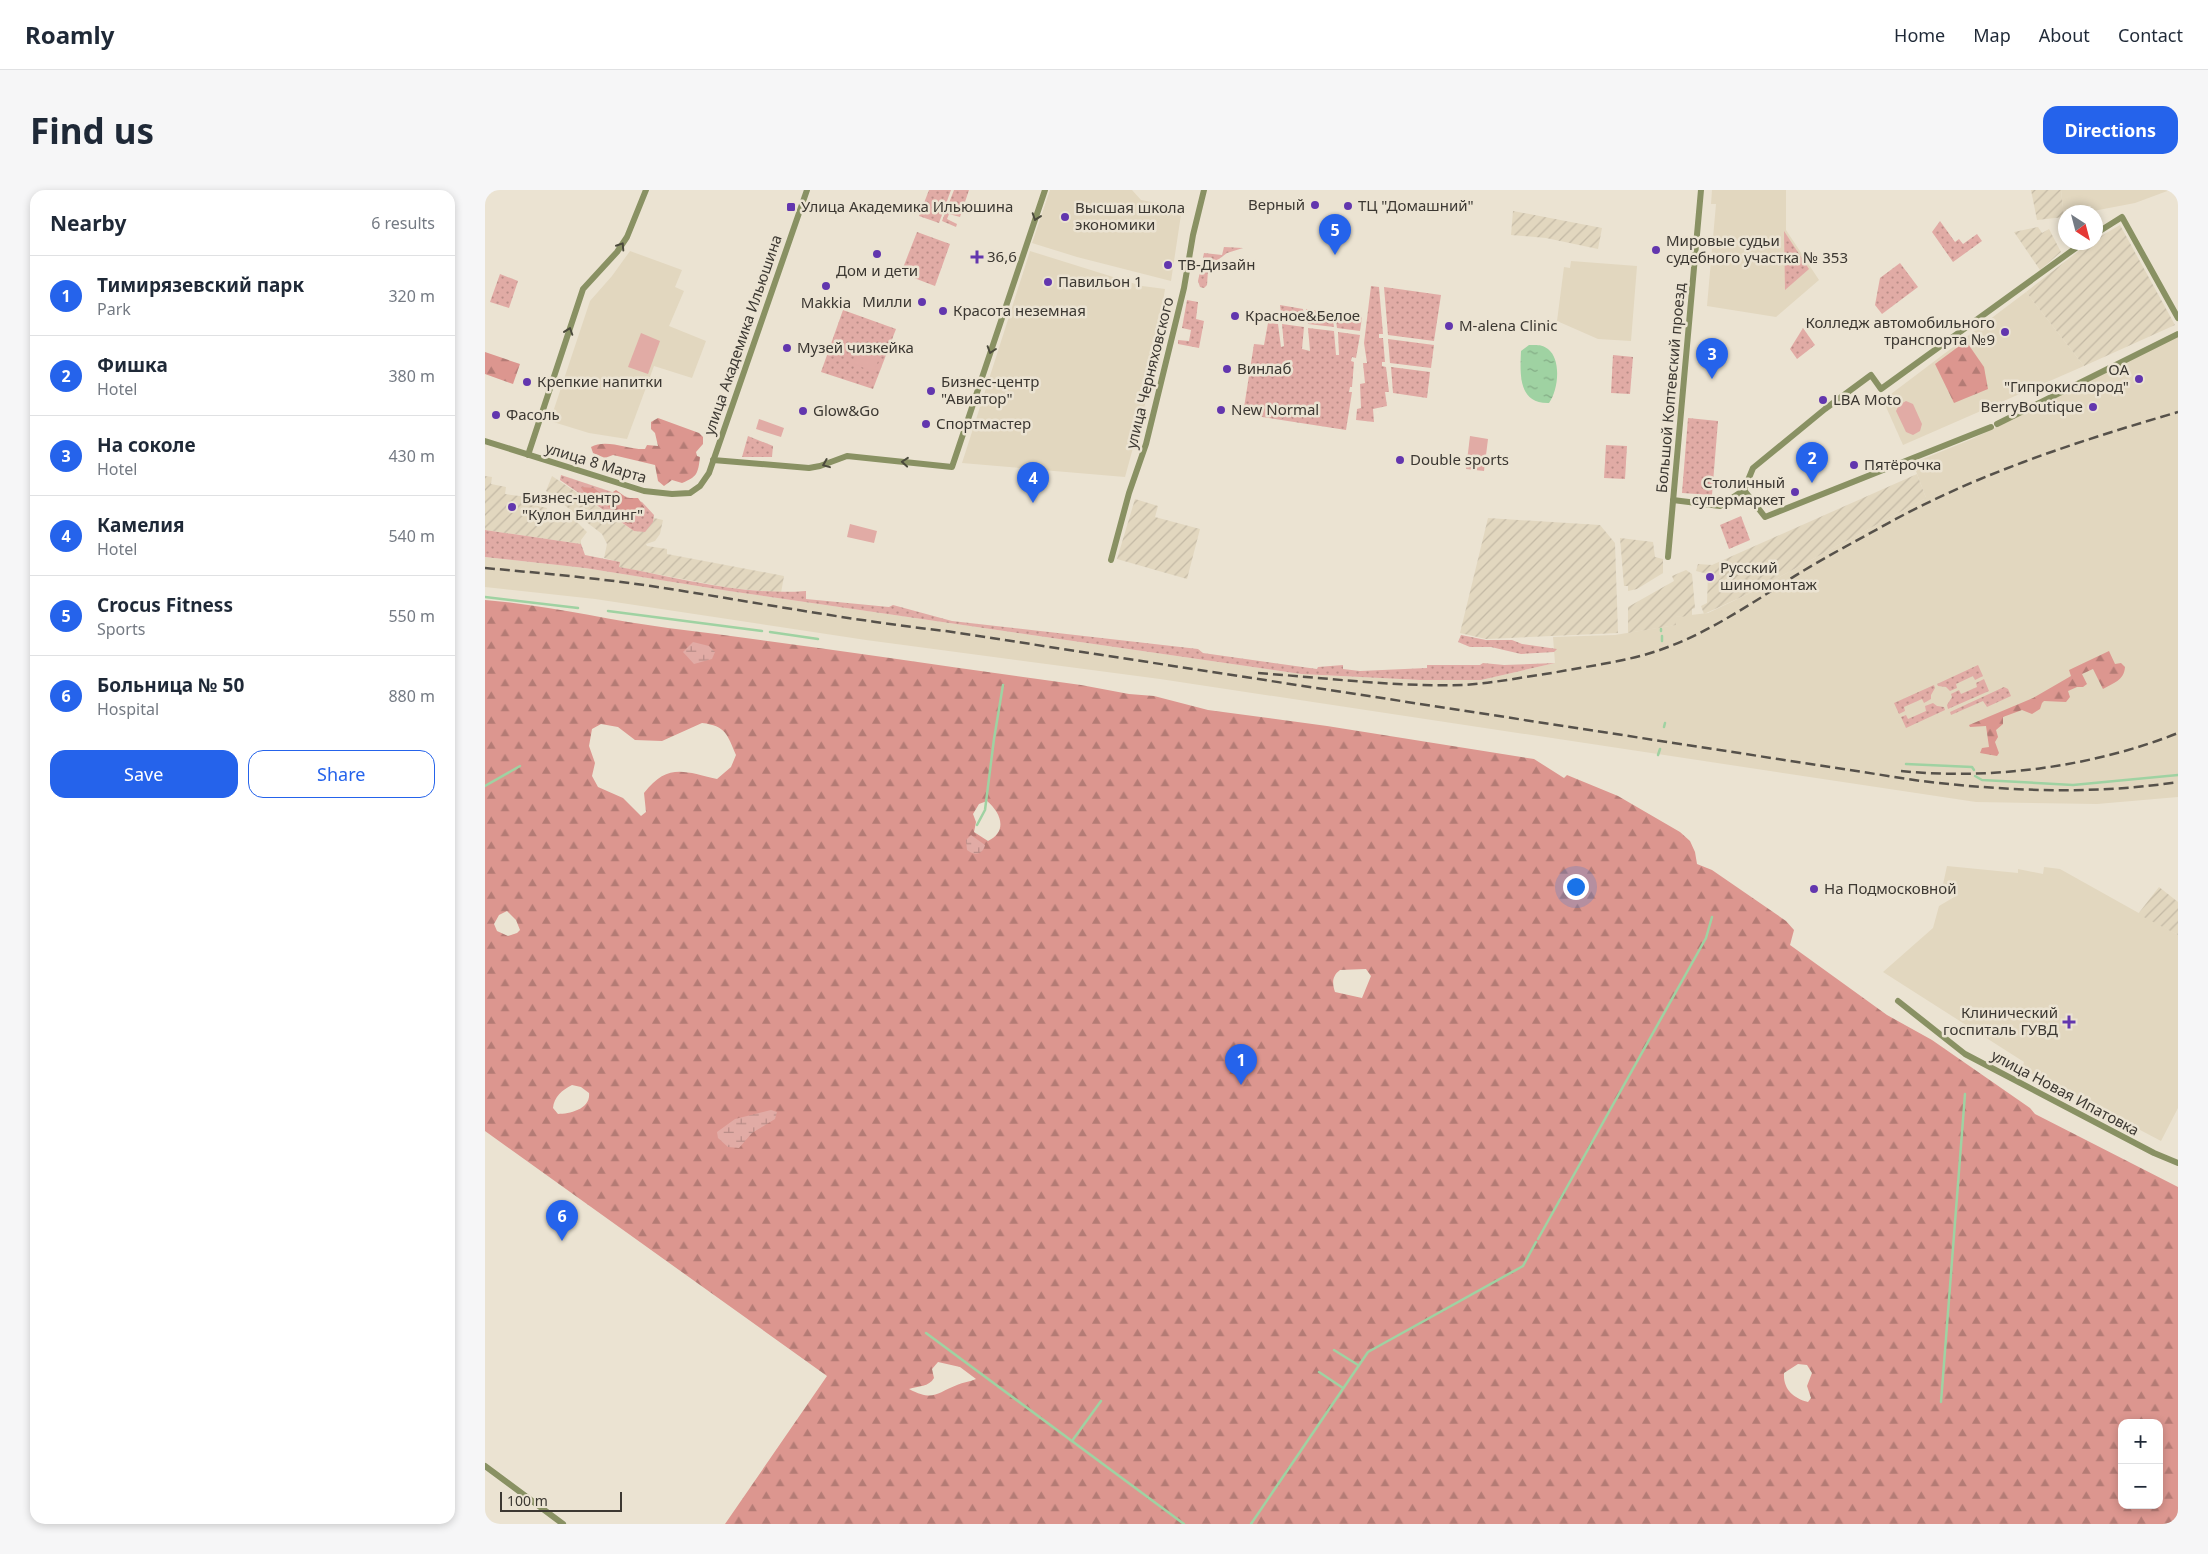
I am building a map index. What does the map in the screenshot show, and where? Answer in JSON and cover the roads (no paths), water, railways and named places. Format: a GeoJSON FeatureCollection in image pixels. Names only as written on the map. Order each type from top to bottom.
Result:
{"type":"FeatureCollection","features":[{"type":"Feature","properties":{"kind":"street"},"geometry":{"type":"LineString","coordinates":[[528,455],[583,288],[617,252],[627,237],[645,190]]}},
{"type":"Feature","properties":{"kind":"street","name":"улица Академика Ильюшина"},"geometry":{"type":"LineString","coordinates":[[700,486],[709,473],[807,190]]}},
{"type":"Feature","properties":{"kind":"street"},"geometry":{"type":"LineString","coordinates":[[713,460],[809,468],[821,466],[847,456],[952,467],[1045,190]]}},
{"type":"Feature","properties":{"kind":"street","name":"улица Черняховского"},"geometry":{"type":"LineString","coordinates":[[1111,560],[1148,436],[1184,288],[1193,235],[1204,190]]}},
{"type":"Feature","properties":{"kind":"street","name":"Большой Коптевский проезд"},"geometry":{"type":"LineString","coordinates":[[1668,558],[1701,190]]}},
{"type":"Feature","properties":{"kind":"street"},"geometry":{"type":"LineString","coordinates":[[2103,229],[2122,217],[2178,318]]}},
{"type":"Feature","properties":{"kind":"street"},"geometry":{"type":"LineString","coordinates":[[1673,500],[1720,506],[1744,490],[1753,468],[1825,409],[1864,380],[1871,375],[1881,389],[2073,250]]}},
{"type":"Feature","properties":{"kind":"street"},"geometry":{"type":"LineString","coordinates":[[1744,490],[1765,517],[1994,426],[2178,334]]}},
{"type":"Feature","properties":{"kind":"street","name":"улица 8 Марта"},"geometry":{"type":"LineString","coordinates":[[485,441],[645,491],[681,494],[690,493],[700,486]]}},
{"type":"Feature","properties":{"kind":"street","name":"улица Новая Ипатовка"},"geometry":{"type":"LineString","coordinates":[[1898,1000],[1965,1054],[2178,1164]]}},
{"type":"Feature","properties":{"kind":"street"},"geometry":{"type":"LineString","coordinates":[[485,1466],[563,1524]]}},
{"type":"Feature","properties":{"kind":"water"},"geometry":{"type":"Polygon","coordinates":[[[1529,345],[1546,347],[1555,360],[1557,368],[1556,384],[1549,403],[1531,399],[1523,386],[1521,378],[1521,351],[1529,345]]]}},
{"type":"Feature","properties":{"kind":"waterway"},"geometry":{"type":"LineString","coordinates":[[485,597],[578,608]]}},
{"type":"Feature","properties":{"kind":"waterway"},"geometry":{"type":"LineString","coordinates":[[608,611],[762,631]]}},
{"type":"Feature","properties":{"kind":"waterway"},"geometry":{"type":"LineString","coordinates":[[770,632],[818,639]]}},
{"type":"Feature","properties":{"kind":"waterway"},"geometry":{"type":"LineString","coordinates":[[1662,636],[1662,641]]}},
{"type":"Feature","properties":{"kind":"waterway"},"geometry":{"type":"LineString","coordinates":[[977,825],[985,810],[1003,685]]}},
{"type":"Feature","properties":{"kind":"waterway"},"geometry":{"type":"LineString","coordinates":[[1664,727],[1665,723]]}},
{"type":"Feature","properties":{"kind":"waterway"},"geometry":{"type":"LineString","coordinates":[[1658,755],[1660,749]]}},
{"type":"Feature","properties":{"kind":"waterway"},"geometry":{"type":"LineString","coordinates":[[1906,764],[1972,767],[1974,770]]}},
{"type":"Feature","properties":{"kind":"waterway"},"geometry":{"type":"LineString","coordinates":[[485,786],[520,766]]}},
{"type":"Feature","properties":{"kind":"waterway"},"geometry":{"type":"LineString","coordinates":[[1975,776],[1982,780],[2073,785],[2178,775]]}},
{"type":"Feature","properties":{"kind":"waterway"},"geometry":{"type":"LineString","coordinates":[[1538,1239],[1706,938],[1712,917]]}},
{"type":"Feature","properties":{"kind":"waterway"},"geometry":{"type":"LineString","coordinates":[[1941,1402],[1965,1094]]}},
{"type":"Feature","properties":{"kind":"waterway"},"geometry":{"type":"LineString","coordinates":[[1251,1524],[1368,1352],[1523,1266],[1536,1242]]}},
{"type":"Feature","properties":{"kind":"waterway"},"geometry":{"type":"LineString","coordinates":[[926,1333],[1184,1524]]}},
{"type":"Feature","properties":{"kind":"waterway"},"geometry":{"type":"LineString","coordinates":[[1334,1350],[1358,1365]]}},
{"type":"Feature","properties":{"kind":"waterway"},"geometry":{"type":"LineString","coordinates":[[1319,1372],[1343,1388]]}},
{"type":"Feature","properties":{"kind":"waterway"},"geometry":{"type":"LineString","coordinates":[[1072,1441],[1101,1401]]}},
{"type":"Feature","properties":{"kind":"railway"},"geometry":{"type":"LineString","coordinates":[[1258,673],[1387,683],[1464,685],[1552,673],[1644,655],[1700,633],[1840,550],[1928,502],[2033,458],[2178,412]]}},
{"type":"Feature","properties":{"kind":"railway"},"geometry":{"type":"LineString","coordinates":[[485,568],[651,586],[835,616],[946,631],[1921,781],[2049,790],[2114,789],[2178,782]]}},
{"type":"Feature","properties":{"kind":"railway"},"geometry":{"type":"LineString","coordinates":[[1901,771],[1971,774],[2042,768],[2111,755],[2178,733]]}},
{"type":"Feature","properties":{"kind":"place","name":"Верный"},"geometry":{"type":"Point","coordinates":[1315,205]}},
{"type":"Feature","properties":{"kind":"place","name":"ТЦ \"Домашний\""},"geometry":{"type":"Point","coordinates":[1348,206]}},
{"type":"Feature","properties":{"kind":"place","name":"Улица Академика Ильюшина"},"geometry":{"type":"Point","coordinates":[791,207]}},
{"type":"Feature","properties":{"kind":"place","name":"Высшая школа экономики"},"geometry":{"type":"Point","coordinates":[1065,217]}},
{"type":"Feature","properties":{"kind":"place","name":"Мировые судьи судебного участка № 353"},"geometry":{"type":"Point","coordinates":[1656,250]}},
{"type":"Feature","properties":{"kind":"place","name":"Дом и дети"},"geometry":{"type":"Point","coordinates":[877,254]}},
{"type":"Feature","properties":{"kind":"place","name":"Crocus Fitness"},"geometry":{"type":"Point","coordinates":[1335,255]}},
{"type":"Feature","properties":{"kind":"place","name":"36,6"},"geometry":{"type":"Point","coordinates":[977,257]}},
{"type":"Feature","properties":{"kind":"place","name":"ТВ-Дизайн"},"geometry":{"type":"Point","coordinates":[1168,265]}},
{"type":"Feature","properties":{"kind":"place","name":"Павильон 1"},"geometry":{"type":"Point","coordinates":[1048,282]}},
{"type":"Feature","properties":{"kind":"place","name":"Makkia"},"geometry":{"type":"Point","coordinates":[826,286]}},
{"type":"Feature","properties":{"kind":"place","name":"Милли"},"geometry":{"type":"Point","coordinates":[922,302]}},
{"type":"Feature","properties":{"kind":"place","name":"Красота неземная"},"geometry":{"type":"Point","coordinates":[943,311]}},
{"type":"Feature","properties":{"kind":"place","name":"Красное&Белое"},"geometry":{"type":"Point","coordinates":[1235,316]}},
{"type":"Feature","properties":{"kind":"place","name":"M-alena Clinic"},"geometry":{"type":"Point","coordinates":[1449,326]}},
{"type":"Feature","properties":{"kind":"place","name":"Колледж автомобильного транспорта №9"},"geometry":{"type":"Point","coordinates":[2005,332]}},
{"type":"Feature","properties":{"kind":"place","name":"Музей чизкейка"},"geometry":{"type":"Point","coordinates":[787,348]}},
{"type":"Feature","properties":{"kind":"place","name":"Винлаб"},"geometry":{"type":"Point","coordinates":[1227,369]}},
{"type":"Feature","properties":{"kind":"place","name":"На соколе"},"geometry":{"type":"Point","coordinates":[1712,379]}},
{"type":"Feature","properties":{"kind":"place","name":"ОА \"Гипрокислород\""},"geometry":{"type":"Point","coordinates":[2139,379]}},
{"type":"Feature","properties":{"kind":"place","name":"Крепкие напитки"},"geometry":{"type":"Point","coordinates":[527,382]}},
{"type":"Feature","properties":{"kind":"place","name":"Бизнес-центр \"Авиатор\""},"geometry":{"type":"Point","coordinates":[931,391]}},
{"type":"Feature","properties":{"kind":"place","name":"LBA Moto"},"geometry":{"type":"Point","coordinates":[1823,400]}},
{"type":"Feature","properties":{"kind":"place","name":"BerryBoutique"},"geometry":{"type":"Point","coordinates":[2093,407]}},
{"type":"Feature","properties":{"kind":"place","name":"New Normal"},"geometry":{"type":"Point","coordinates":[1221,410]}},
{"type":"Feature","properties":{"kind":"place","name":"Glow&Go"},"geometry":{"type":"Point","coordinates":[803,411]}},
{"type":"Feature","properties":{"kind":"place","name":"Фасоль"},"geometry":{"type":"Point","coordinates":[496,415]}},
{"type":"Feature","properties":{"kind":"place","name":"Спортмастер"},"geometry":{"type":"Point","coordinates":[926,424]}},
{"type":"Feature","properties":{"kind":"place","name":"Double sports"},"geometry":{"type":"Point","coordinates":[1400,460]}},
{"type":"Feature","properties":{"kind":"place","name":"Пятёрочка"},"geometry":{"type":"Point","coordinates":[1854,465]}},
{"type":"Feature","properties":{"kind":"place","name":"Фишка"},"geometry":{"type":"Point","coordinates":[1812,483]}},
{"type":"Feature","properties":{"kind":"place","name":"Столичный супермаркет"},"geometry":{"type":"Point","coordinates":[1795,492]}},
{"type":"Feature","properties":{"kind":"place","name":"Камелия"},"geometry":{"type":"Point","coordinates":[1033,503]}},
{"type":"Feature","properties":{"kind":"place","name":"Бизнес-центр \"Кулон Билдинг\""},"geometry":{"type":"Point","coordinates":[512,507]}},
{"type":"Feature","properties":{"kind":"place","name":"Русский шиномонтаж"},"geometry":{"type":"Point","coordinates":[1710,577]}},
{"type":"Feature","properties":{"kind":"place","name":"На Подмосковной"},"geometry":{"type":"Point","coordinates":[1814,889]}},
{"type":"Feature","properties":{"kind":"place","name":"Клинический госпиталь ГУВД"},"geometry":{"type":"Point","coordinates":[2069,1022]}},
{"type":"Feature","properties":{"kind":"place","name":"Тимирязевский парк"},"geometry":{"type":"Point","coordinates":[1241,1085]}},
{"type":"Feature","properties":{"kind":"place","name":"Больница № 50"},"geometry":{"type":"Point","coordinates":[562,1241]}}]}
